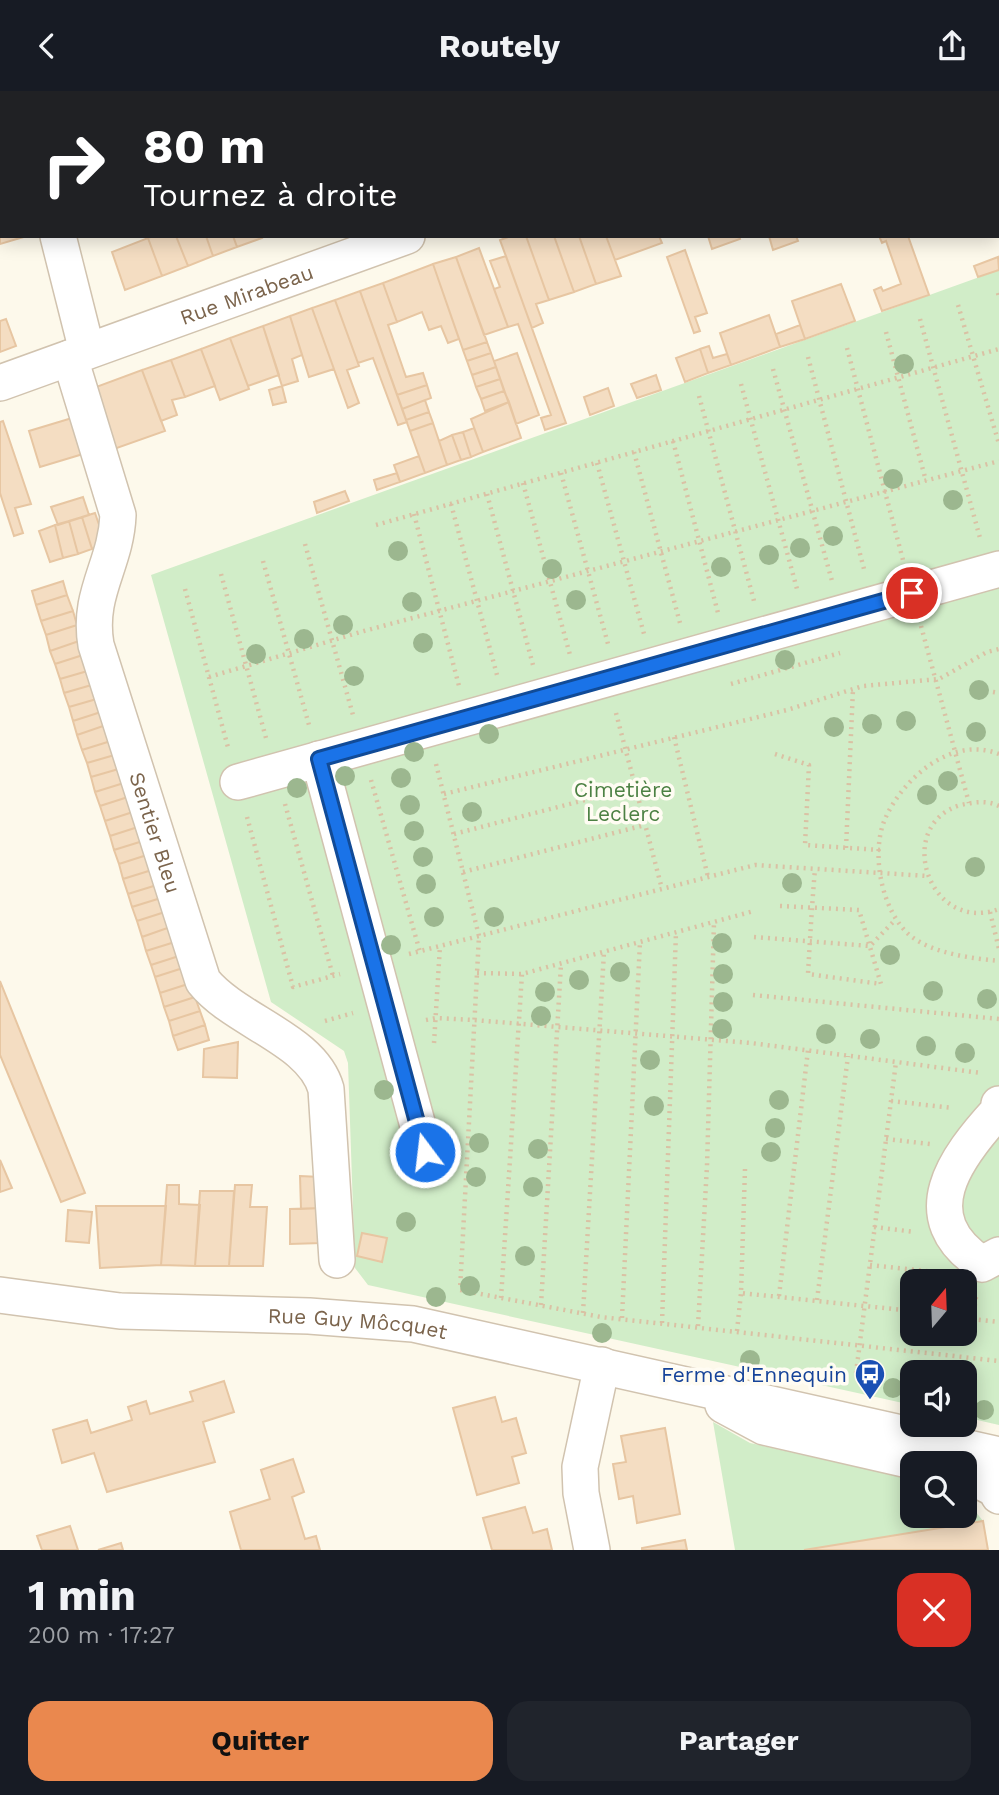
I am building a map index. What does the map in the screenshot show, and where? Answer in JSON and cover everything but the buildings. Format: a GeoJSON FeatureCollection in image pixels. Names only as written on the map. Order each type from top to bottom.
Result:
{"type":"FeatureCollection","features":[{"type":"Feature","properties":{"kind":"street","name":"Sentier Bleu"},"geometry":{"type":"LineString","coordinates":[[58,238],[79,354],[118,515],[117,541],[96,596],[92,623],[96,645],[203,981],[216,997],[306,1055],[321,1072],[326,1089],[337,1260]]}},
{"type":"Feature","properties":{"kind":"street","name":"Rue Mirabeau"},"geometry":{"type":"LineString","coordinates":[[0,383],[401,238]]}},
{"type":"Feature","properties":{"kind":"street"},"geometry":{"type":"LineString","coordinates":[[238,782],[994,570]]}},
{"type":"Feature","properties":{"kind":"street"},"geometry":{"type":"LineString","coordinates":[[319,759],[425,1152]]}},
{"type":"Feature","properties":{"kind":"street"},"geometry":{"type":"LineString","coordinates":[[994,1110],[954,1165],[944,1192],[947,1218],[960,1250],[982,1264],[999,1255]]}},
{"type":"Feature","properties":{"kind":"street","name":"Rue Guy Môcquet"},"geometry":{"type":"LineString","coordinates":[[0,1296],[120,1311],[389,1321],[602,1365],[714,1397],[999,1467]]}},
{"type":"Feature","properties":{"kind":"street"},"geometry":{"type":"LineString","coordinates":[[592,1550],[581,1493],[580,1467],[602,1365]]}},
{"type":"Feature","properties":{"kind":"street"},"geometry":{"type":"LineString","coordinates":[[714,1397],[764,1427],[900,1458]]}},
{"type":"Feature","properties":{"kind":"street","name":"Rue Guy Môcquet"},"geometry":{"type":"LineString","coordinates":[[714,1397],[999,1455]]}},
{"type":"Feature","properties":{"kind":"street"},"geometry":{"type":"LineString","coordinates":[[977,1480],[995,1489],[999,1496]]}},
{"type":"Feature","properties":{"kind":"path"},"geometry":{"type":"LineString","coordinates":[[958,305],[999,444]]}},
{"type":"Feature","properties":{"kind":"path"},"geometry":{"type":"LineString","coordinates":[[919,319],[962,472],[994,570]]}},
{"type":"Feature","properties":{"kind":"path"},"geometry":{"type":"LineString","coordinates":[[886,331],[926,481]]}},
{"type":"Feature","properties":{"kind":"path"},"geometry":{"type":"LineString","coordinates":[[847,348],[970,803]]}},
{"type":"Feature","properties":{"kind":"path"},"geometry":{"type":"LineString","coordinates":[[376,525],[999,349]]}},
{"type":"Feature","properties":{"kind":"path"},"geometry":{"type":"LineString","coordinates":[[807,357],[874,603]]}},
{"type":"Feature","properties":{"kind":"path"},"geometry":{"type":"LineString","coordinates":[[773,369],[840,612]]}},
{"type":"Feature","properties":{"kind":"path"},"geometry":{"type":"LineString","coordinates":[[741,384],[806,622]]}},
{"type":"Feature","properties":{"kind":"path"},"geometry":{"type":"LineString","coordinates":[[699,396],[763,634]]}},
{"type":"Feature","properties":{"kind":"path"},"geometry":{"type":"LineString","coordinates":[[673,441],[727,644]]}},
{"type":"Feature","properties":{"kind":"path"},"geometry":{"type":"LineString","coordinates":[[634,452],[689,655]]}},
{"type":"Feature","properties":{"kind":"path"},"geometry":{"type":"LineString","coordinates":[[209,677],[439,611],[999,461]]}},
{"type":"Feature","properties":{"kind":"path"},"geometry":{"type":"LineString","coordinates":[[597,463],[653,665]]}},
{"type":"Feature","properties":{"kind":"path"},"geometry":{"type":"LineString","coordinates":[[561,473],[588,571],[600,680]]}},
{"type":"Feature","properties":{"kind":"path"},"geometry":{"type":"LineString","coordinates":[[523,483],[550,582],[600,680],[625,749],[663,889]]}},
{"type":"Feature","properties":{"kind":"path"},"geometry":{"type":"LineString","coordinates":[[487,494],[541,697]]}},
{"type":"Feature","properties":{"kind":"path"},"geometry":{"type":"LineString","coordinates":[[451,504],[505,706]]}},
{"type":"Feature","properties":{"kind":"path"},"geometry":{"type":"LineString","coordinates":[[414,514],[467,718]]}},
{"type":"Feature","properties":{"kind":"path"},"geometry":{"type":"LineString","coordinates":[[305,544],[420,951]]}},
{"type":"Feature","properties":{"kind":"path"},"geometry":{"type":"LineString","coordinates":[[263,561],[319,759]]}},
{"type":"Feature","properties":{"kind":"path"},"geometry":{"type":"LineString","coordinates":[[185,589],[293,987],[420,951],[755,865],[928,876]]}},
{"type":"Feature","properties":{"kind":"path"},"geometry":{"type":"LineString","coordinates":[[444,794],[788,710],[853,689],[935,679],[987,652],[999,649]]}},
{"type":"Feature","properties":{"kind":"path"},"geometry":{"type":"LineString","coordinates":[[846,848],[853,689]]}},
{"type":"Feature","properties":{"kind":"path"},"geometry":{"type":"LineString","coordinates":[[427,729],[479,936],[460,1290],[583,1313],[999,1361]]}},
{"type":"Feature","properties":{"kind":"path"},"geometry":{"type":"LineString","coordinates":[[674,737],[708,877]]}},
{"type":"Feature","properties":{"kind":"path"},"geometry":{"type":"LineString","coordinates":[[999,754],[955,751],[928,766],[900,793],[884,821],[880,850],[881,874],[889,911],[913,937],[951,953],[999,961]]}},
{"type":"Feature","properties":{"kind":"path"},"geometry":{"type":"LineString","coordinates":[[775,754],[810,765],[805,845],[880,850]]}},
{"type":"Feature","properties":{"kind":"path"},"geometry":{"type":"LineString","coordinates":[[454,834],[635,787]]}},
{"type":"Feature","properties":{"kind":"path"},"geometry":{"type":"LineString","coordinates":[[999,806],[970,803],[942,816],[931,831],[924,848],[928,876],[941,897],[955,908],[972,913],[999,909]]}},
{"type":"Feature","properties":{"kind":"path"},"geometry":{"type":"LineString","coordinates":[[463,872],[646,825]]}},
{"type":"Feature","properties":{"kind":"path"},"geometry":{"type":"LineString","coordinates":[[780,906],[812,908],[859,910],[881,984],[808,974],[812,908],[815,869]]}},
{"type":"Feature","properties":{"kind":"path"},"geometry":{"type":"LineString","coordinates":[[477,973],[522,974],[754,911]]}},
{"type":"Feature","properties":{"kind":"path"},"geometry":{"type":"LineString","coordinates":[[990,912],[999,949]]}},
{"type":"Feature","properties":{"kind":"path"},"geometry":{"type":"LineString","coordinates":[[754,937],[870,946],[896,919]]}},
{"type":"Feature","properties":{"kind":"path"},"geometry":{"type":"LineString","coordinates":[[698,1327],[714,922]]}},
{"type":"Feature","properties":{"kind":"path"},"geometry":{"type":"LineString","coordinates":[[662,1323],[676,932]]}},
{"type":"Feature","properties":{"kind":"path"},"geometry":{"type":"LineString","coordinates":[[622,1318],[640,942]]}},
{"type":"Feature","properties":{"kind":"path"},"geometry":{"type":"LineString","coordinates":[[434,1055],[440,946]]}},
{"type":"Feature","properties":{"kind":"path"},"geometry":{"type":"LineString","coordinates":[[583,1313],[604,952]]}},
{"type":"Feature","properties":{"kind":"path"},"geometry":{"type":"LineString","coordinates":[[541,1305],[561,964]]}},
{"type":"Feature","properties":{"kind":"path"},"geometry":{"type":"LineString","coordinates":[[501,1298],[522,974]]}},
{"type":"Feature","properties":{"kind":"path"},"geometry":{"type":"LineString","coordinates":[[753,995],[999,1019]]}},
{"type":"Feature","properties":{"kind":"path"},"geometry":{"type":"LineString","coordinates":[[391,1029],[436,1018],[474,1020],[849,1055],[896,1062],[994,1110]]}},
{"type":"Feature","properties":{"kind":"path"},"geometry":{"type":"LineString","coordinates":[[779,1297],[808,1050]]}},
{"type":"Feature","properties":{"kind":"path"},"geometry":{"type":"LineString","coordinates":[[817,1300],[849,1055]]}},
{"type":"Feature","properties":{"kind":"path"},"geometry":{"type":"LineString","coordinates":[[856,1373],[896,1062]]}},
{"type":"Feature","properties":{"kind":"path"},"geometry":{"type":"LineString","coordinates":[[891,1101],[966,1110],[994,1110]]}},
{"type":"Feature","properties":{"kind":"path"},"geometry":{"type":"LineString","coordinates":[[737,1331],[745,1169]]}},
{"type":"Feature","properties":{"kind":"path"},"geometry":{"type":"LineString","coordinates":[[870,1265],[949,1273],[960,1250]]}},
{"type":"Feature","properties":{"kind":"path"},"geometry":{"type":"LineString","coordinates":[[740,1293],[900,1310]]}},
{"type":"Feature","properties":{"kind":"green space","name":"Cimetière Leclerc"},"geometry":{"type":"Polygon","coordinates":[[[999,270],[999,1425],[977,1420],[977,1360],[900,1360],[900,1402],[368,1285],[355,1268],[348,1063],[344,1051],[271,1002],[151,575],[999,270]]]}},
{"type":"Feature","properties":{"kind":"green space"},"geometry":{"type":"Polygon","coordinates":[[[713,1422],[750,1443],[900,1476],[900,1528],[940,1528],[804,1550],[735,1550],[713,1422]]]}},
{"type":"Feature","properties":{"kind":"place","name":"Ferme d'Ennequin"},"geometry":{"type":"Point","coordinates":[870,1401]}},
{"type":"Feature","properties":{"kind":"route"},"geometry":{"type":"LineString","coordinates":[[425,1152],[319,759],[912,593]]}}]}
